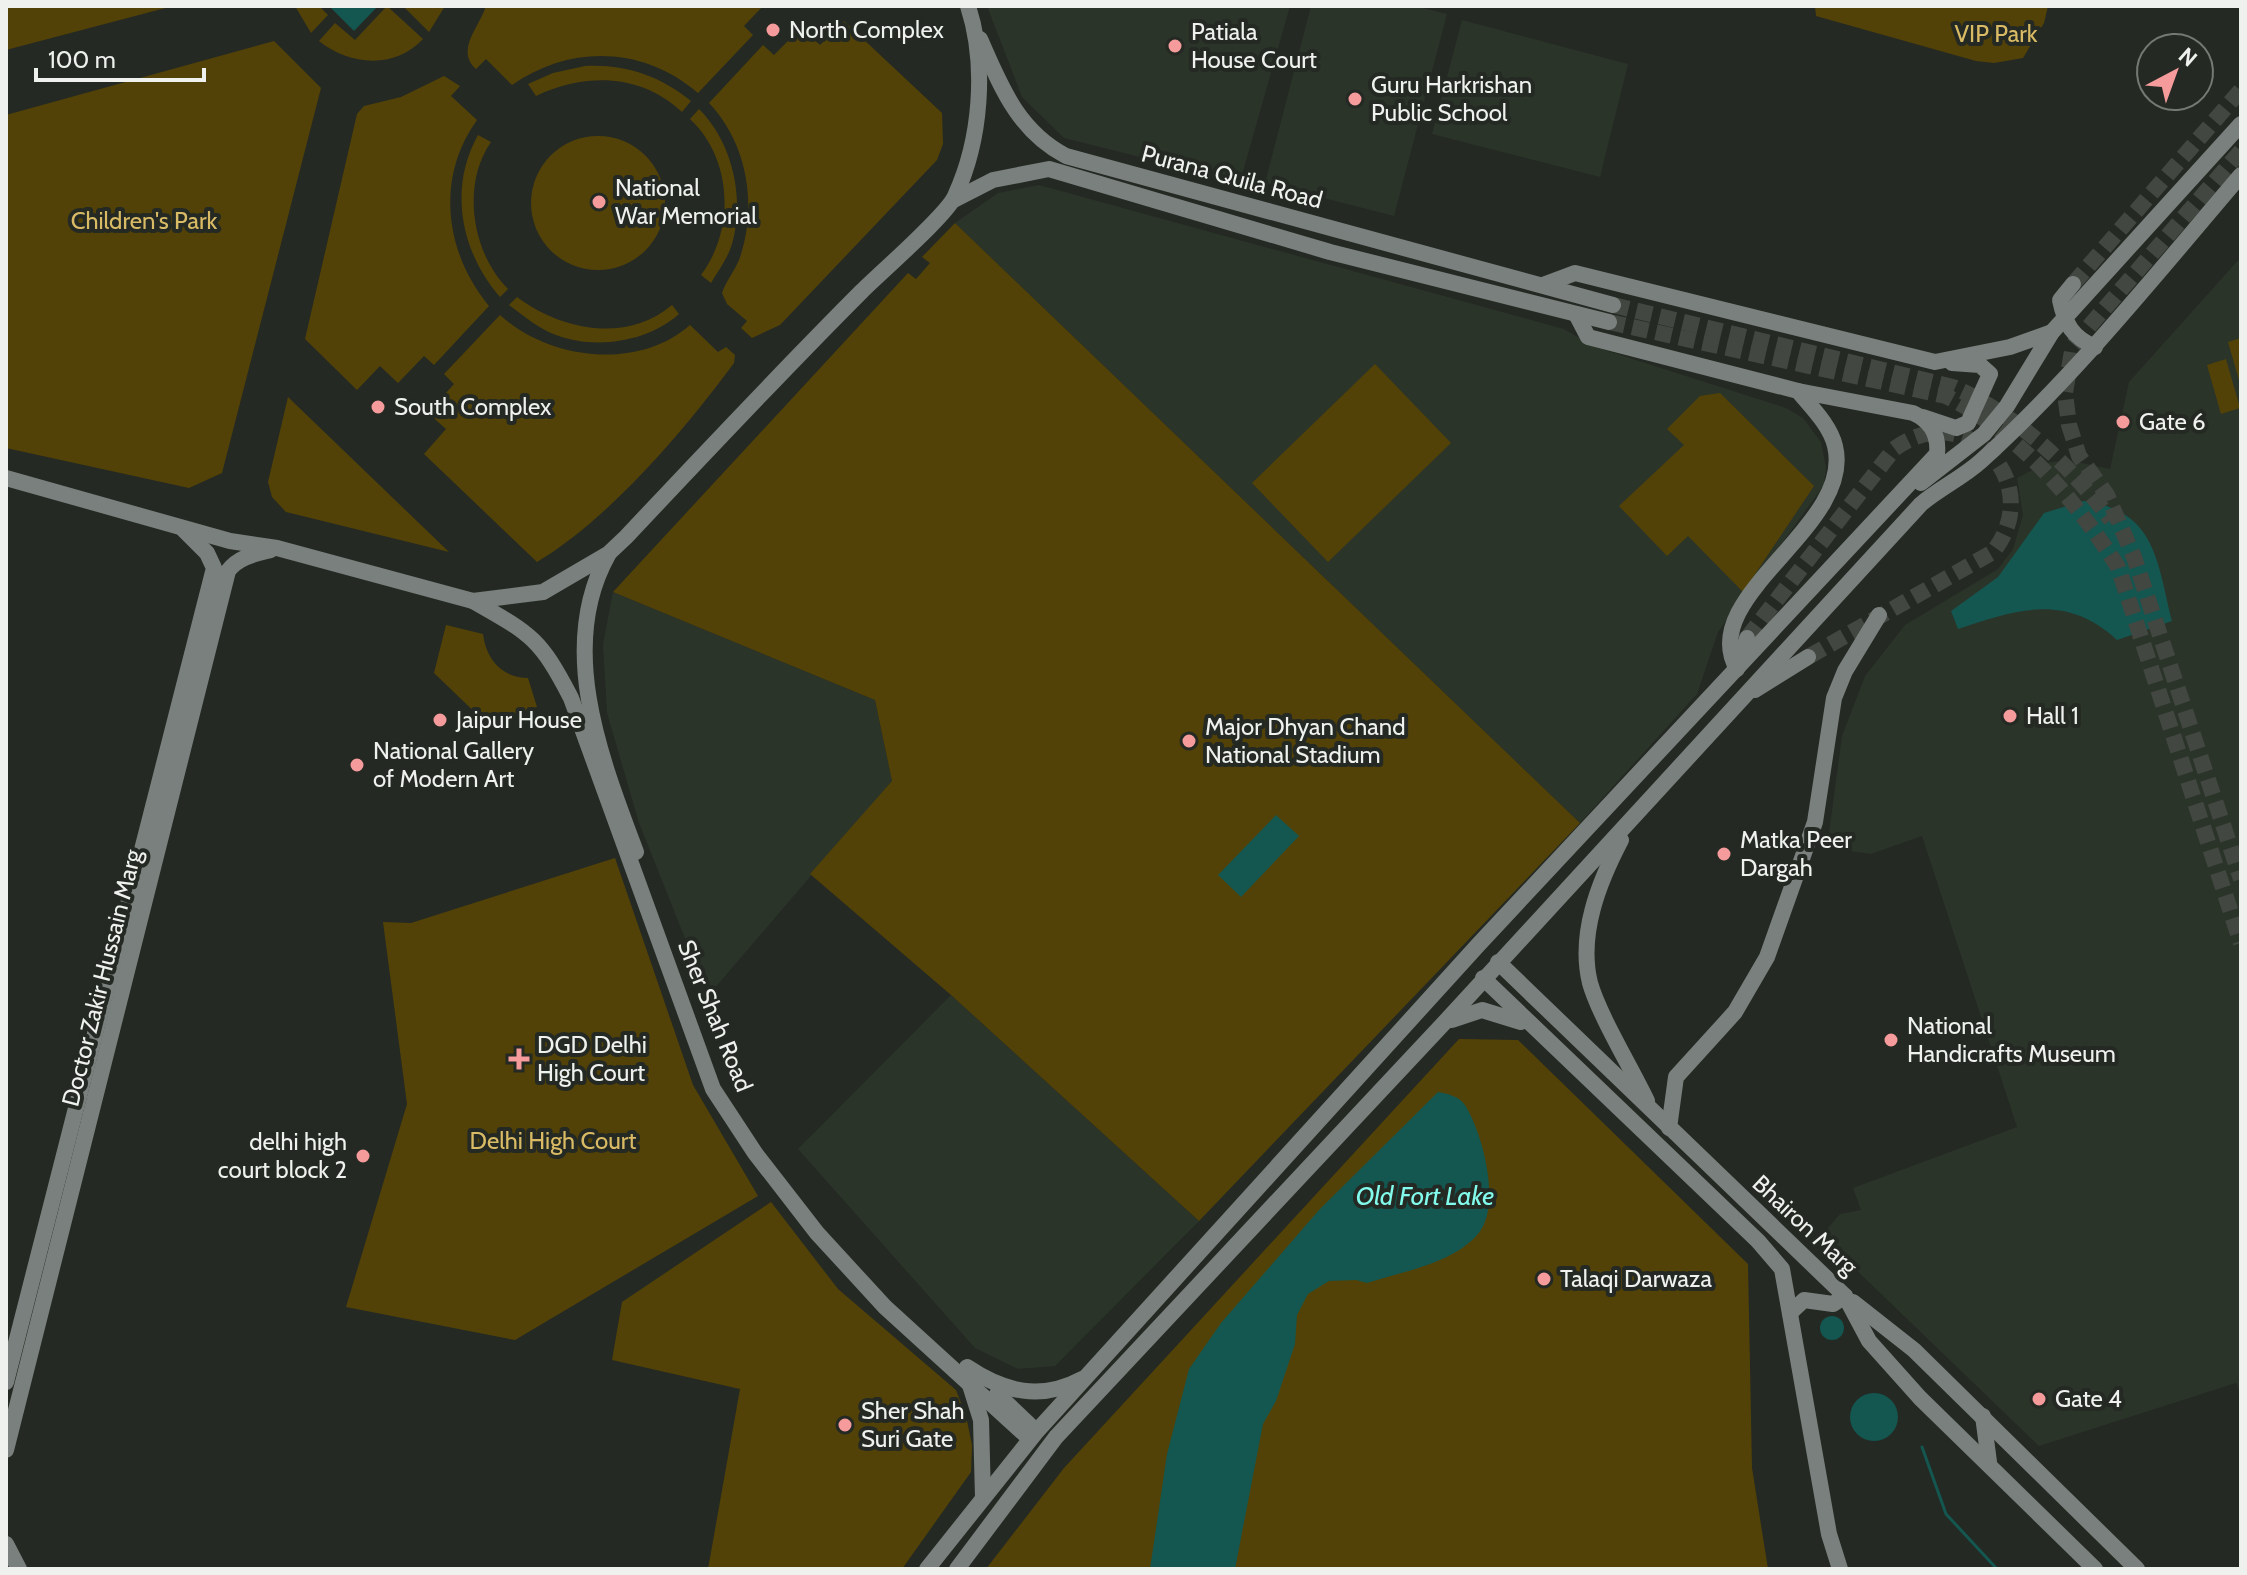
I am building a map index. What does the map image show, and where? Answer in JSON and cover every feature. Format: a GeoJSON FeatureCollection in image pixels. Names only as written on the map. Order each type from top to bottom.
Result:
{"type":"FeatureCollection","features":[{"type":"Feature","properties":{"kind":"main road"},"geometry":{"type":"LineString","coordinates":[[6,478],[180,527],[277,548],[473,601],[543,592],[608,554],[788,365],[954,200],[971,155],[978,109],[975,27],[968,6]]}},
{"type":"Feature","properties":{"kind":"main road","name":"Purana Quila Road"},"geometry":{"type":"LineString","coordinates":[[954,200],[993,180],[1032,154],[1066,156],[1582,296],[1611,314],[1576,314],[1330,252],[1049,169],[1032,154],[975,27]]}},
{"type":"Feature","properties":{"kind":"main road"},"geometry":{"type":"LineString","coordinates":[[1896,500],[1984,434],[2007,406],[2052,332],[2241,124]]}},
{"type":"Feature","properties":{"kind":"main road"},"geometry":{"type":"LineString","coordinates":[[957,1569],[1056,1437],[1626,827],[1921,504],[1954,484],[1980,462],[2095,347],[2241,175]]}},
{"type":"Feature","properties":{"kind":"main road"},"geometry":{"type":"LineString","coordinates":[[1543,285],[1575,273],[1935,362],[1980,365],[1989,371],[1990,379],[1962,428],[1913,413],[1798,391],[1588,337],[1576,314]]}},
{"type":"Feature","properties":{"kind":"main road"},"geometry":{"type":"LineString","coordinates":[[2073,284],[2060,300],[2064,319],[2075,336],[2095,347]]}},
{"type":"Feature","properties":{"kind":"main road"},"geometry":{"type":"LineString","coordinates":[[1935,362],[2010,347],[2052,332]]}},
{"type":"Feature","properties":{"kind":"main road"},"geometry":{"type":"LineString","coordinates":[[1737,669],[1732,660],[1732,621],[1826,496],[1836,469],[1835,445],[1820,416],[1798,391]]}},
{"type":"Feature","properties":{"kind":"main road"},"geometry":{"type":"LineString","coordinates":[[927,1569],[1033,1435],[1479,944],[1602,817],[1937,454],[1935,432],[1926,420],[1913,413]]}},
{"type":"Feature","properties":{"kind":"main road","name":"Doctor Zakir Hussain Marg"},"geometry":{"type":"LineString","coordinates":[[6,1382],[214,568],[207,553],[180,527]]}},
{"type":"Feature","properties":{"kind":"main road","name":"Doctor Zakir Hussain Marg"},"geometry":{"type":"LineString","coordinates":[[6,1450],[228,571],[247,557],[277,548]]}},
{"type":"Feature","properties":{"kind":"main road","name":"Sher Shah Road"},"geometry":{"type":"LineString","coordinates":[[608,554],[595,577],[584,636],[586,691],[633,844],[723,1084],[765,1149],[827,1229],[896,1303],[1033,1435]]}},
{"type":"Feature","properties":{"kind":"main road","name":"Sher Shah Road"},"geometry":{"type":"LineString","coordinates":[[473,601],[528,632],[547,655],[571,698],[713,1089],[755,1153],[817,1233],[885,1307],[969,1376]]}},
{"type":"Feature","properties":{"kind":"main road"},"geometry":{"type":"LineString","coordinates":[[1669,1128],[1676,1077],[1682,1066],[1735,1012],[1767,957],[1815,822],[1834,698],[1845,671],[1879,615]]}},
{"type":"Feature","properties":{"kind":"main road"},"geometry":{"type":"LineString","coordinates":[[1737,669],[1747,638]]}},
{"type":"Feature","properties":{"kind":"main road"},"geometry":{"type":"LineString","coordinates":[[1737,702],[1808,657]]}},
{"type":"Feature","properties":{"kind":"main road"},"geometry":{"type":"LineString","coordinates":[[1626,827],[1605,871],[1590,922],[1587,952],[1591,984],[1653,1113]]}},
{"type":"Feature","properties":{"kind":"main road","name":"Bhairon Marg"},"geometry":{"type":"LineString","coordinates":[[1498,962],[1847,1298],[1869,1341],[2095,1569]]}},
{"type":"Feature","properties":{"kind":"main road","name":"Bhairon Marg"},"geometry":{"type":"LineString","coordinates":[[1483,978],[1758,1241],[1782,1269],[1829,1534],[1840,1569]]}},
{"type":"Feature","properties":{"kind":"main road"},"geometry":{"type":"LineString","coordinates":[[1444,1023],[1469,1011],[1482,1010],[1506,1014],[1533,1027]]}},
{"type":"Feature","properties":{"kind":"main road"},"geometry":{"type":"LineString","coordinates":[[1782,1269],[1789,1272],[1798,1269],[1796,1251]]}},
{"type":"Feature","properties":{"kind":"main road"},"geometry":{"type":"LineString","coordinates":[[1790,1313],[1804,1300],[1833,1304],[1847,1298],[1914,1350],[2137,1569]]}},
{"type":"Feature","properties":{"kind":"main road"},"geometry":{"type":"LineString","coordinates":[[969,1376],[1000,1387],[1037,1393],[1056,1390],[1090,1375]]}},
{"type":"Feature","properties":{"kind":"main road"},"geometry":{"type":"LineString","coordinates":[[969,1376],[981,1420],[983,1498]]}},
{"type":"Feature","properties":{"kind":"main road"},"geometry":{"type":"LineString","coordinates":[[1983,1416],[1984,1446],[1990,1465]]}},
{"type":"Feature","properties":{"kind":"main road"},"geometry":{"type":"LineString","coordinates":[[6,1544],[19,1569]]}},
{"type":"Feature","properties":{"kind":"shaded area"},"geometry":{"type":"Polygon","coordinates":[[[987,6],[1290,6],[1240,182],[1064,138],[1022,97],[987,6]]]}},
{"type":"Feature","properties":{"kind":"shaded area","name":"Guru Harkrishan Public School"},"geometry":{"type":"Polygon","coordinates":[[[1311,6],[1415,6],[1447,14],[1394,216],[1265,183],[1311,6]]]}},
{"type":"Feature","properties":{"kind":"shaded area"},"geometry":{"type":"Polygon","coordinates":[[[1462,20],[1628,64],[1600,177],[1432,134],[1462,20]]]}},
{"type":"Feature","properties":{"kind":"shaded area"},"geometry":{"type":"Polygon","coordinates":[[[1039,185],[1564,329],[1595,347],[1786,408],[1803,418],[1821,442],[1826,467],[1824,485],[1718,632],[1697,694],[1580,823],[955,223],[998,193],[1039,185]]]}},
{"type":"Feature","properties":{"kind":"shaded area"},"geometry":{"type":"Polygon","coordinates":[[[2241,257],[2241,1395],[2236,1383],[2039,1446],[1821,1236],[1840,1214],[1861,1210],[1853,1188],[2017,1127],[1922,836],[1871,854],[1827,848],[1842,736],[1865,676],[1905,625],[1998,569],[2013,549],[2023,515],[2017,478],[2046,463],[2067,460],[2110,469],[2129,382],[2241,257]]]}},
{"type":"Feature","properties":{"kind":"shaded area"},"geometry":{"type":"Polygon","coordinates":[[[613,592],[875,700],[892,781],[708,996],[639,823],[607,713],[603,644],[613,592]]]}},
{"type":"Feature","properties":{"kind":"shaded area"},"geometry":{"type":"Polygon","coordinates":[[[951,995],[1199,1221],[1055,1366],[1018,1369],[975,1348],[798,1149],[951,995]]]}},
{"type":"Feature","properties":{"kind":"green space"},"geometry":{"type":"Polygon","coordinates":[[[6,6],[173,6],[6,50],[6,6]]]}},
{"type":"Feature","properties":{"kind":"green space"},"geometry":{"type":"Polygon","coordinates":[[[295,6],[319,6],[328,15],[311,33],[295,6]]]}},
{"type":"Feature","properties":{"kind":"green space"},"geometry":{"type":"Polygon","coordinates":[[[387,6],[423,39],[399,56],[371,61],[357,59],[319,41],[335,23],[355,40],[387,6]]]}},
{"type":"Feature","properties":{"kind":"green space"},"geometry":{"type":"Polygon","coordinates":[[[403,6],[445,6],[429,32],[403,6]]]}},
{"type":"Feature","properties":{"kind":"green space"},"geometry":{"type":"Polygon","coordinates":[[[486,6],[763,6],[744,26],[753,35],[698,93],[677,77],[654,66],[606,56],[558,62],[512,85],[486,59],[476,69],[470,62],[470,39],[486,6]]]}},
{"type":"Feature","properties":{"kind":"green space","name":"VIP Park"},"geometry":{"type":"Polygon","coordinates":[[[1815,6],[2048,6],[2044,23],[2023,58],[1994,63],[1976,61],[1816,16],[1815,6]]]}},
{"type":"Feature","properties":{"kind":"green space"},"geometry":{"type":"Polygon","coordinates":[[[844,21],[942,113],[943,144],[937,160],[780,325],[752,338],[741,328],[747,321],[727,304],[722,293],[739,260],[745,240],[748,219],[746,177],[733,137],[709,103],[763,45],[774,55],[801,28],[820,45],[844,21]]]}},
{"type":"Feature","properties":{"kind":"green space","name":"Children's Park"},"geometry":{"type":"Polygon","coordinates":[[[274,41],[321,88],[222,473],[189,488],[6,448],[6,115],[274,41]]]}},
{"type":"Feature","properties":{"kind":"green space"},"geometry":{"type":"Polygon","coordinates":[[[585,66],[614,67],[642,73],[691,101],[682,112],[666,99],[630,84],[612,81],[574,83],[536,96],[528,84],[553,73],[585,66]]]}},
{"type":"Feature","properties":{"kind":"green space"},"geometry":{"type":"Polygon","coordinates":[[[444,76],[460,86],[451,96],[477,120],[455,166],[451,215],[463,263],[489,306],[434,365],[424,356],[398,383],[380,366],[357,390],[305,339],[357,114],[364,106],[401,97],[444,76]]]}},
{"type":"Feature","properties":{"kind":"green space"},"geometry":{"type":"Polygon","coordinates":[[[699,109],[711,123],[728,155],[736,190],[736,227],[732,244],[711,283],[701,275],[720,237],[724,195],[715,154],[690,119],[699,109]]]}},
{"type":"Feature","properties":{"kind":"green space"},"geometry":{"type":"Polygon","coordinates":[[[478,135],[491,142],[476,178],[475,218],[486,257],[508,289],[500,297],[476,260],[463,219],[463,177],[478,135]]]}},
{"type":"Feature","properties":{"kind":"green space"},"geometry":{"type":"Polygon","coordinates":[[[598,136],[623,141],[645,156],[660,178],[665,203],[660,228],[645,250],[623,265],[598,270],[573,265],[551,250],[536,228],[531,203],[536,178],[551,156],[573,141],[598,136]]]}},
{"type":"Feature","properties":{"kind":"green space","name":"Major Dhyan Chand National Stadium"},"geometry":{"type":"Polygon","coordinates":[[[955,223],[1580,823],[1199,1221],[951,995],[810,874],[892,781],[875,700],[613,592],[908,273],[916,279],[930,263],[922,257],[955,223]]]}},
{"type":"Feature","properties":{"kind":"green space"},"geometry":{"type":"Polygon","coordinates":[[[517,297],[553,318],[594,328],[635,325],[672,305],[679,314],[666,324],[637,337],[587,342],[571,340],[538,326],[509,305],[517,297]]]}},
{"type":"Feature","properties":{"kind":"green space"},"geometry":{"type":"Polygon","coordinates":[[[500,315],[543,342],[568,350],[620,354],[645,349],[669,340],[690,325],[718,352],[726,347],[735,355],[734,363],[714,389],[644,472],[591,522],[537,562],[424,454],[446,429],[428,413],[454,384],[444,374],[500,315]]]}},
{"type":"Feature","properties":{"kind":"green space"},"geometry":{"type":"Polygon","coordinates":[[[2241,338],[2241,387],[2228,342],[2241,338]]]}},
{"type":"Feature","properties":{"kind":"green space"},"geometry":{"type":"Polygon","coordinates":[[[2226,359],[2240,408],[2221,414],[2207,365],[2226,359]]]}},
{"type":"Feature","properties":{"kind":"green space"},"geometry":{"type":"Polygon","coordinates":[[[1375,364],[1451,443],[1328,562],[1252,483],[1375,364]]]}},
{"type":"Feature","properties":{"kind":"green space"},"geometry":{"type":"Polygon","coordinates":[[[1720,393],[1814,486],[1743,592],[1688,536],[1667,556],[1619,506],[1684,445],[1667,429],[1700,396],[1720,393]]]}},
{"type":"Feature","properties":{"kind":"green space"},"geometry":{"type":"Polygon","coordinates":[[[288,397],[449,552],[286,512],[272,497],[268,482],[288,397]]]}},
{"type":"Feature","properties":{"kind":"green space"},"geometry":{"type":"Polygon","coordinates":[[[446,625],[483,634],[492,659],[503,671],[528,678],[537,707],[486,723],[434,673],[446,625]]]}},
{"type":"Feature","properties":{"kind":"green space","name":"Delhi High Court"},"geometry":{"type":"Polygon","coordinates":[[[615,858],[693,1085],[758,1196],[515,1340],[346,1307],[407,1104],[383,922],[411,923],[615,858]]]}},
{"type":"Feature","properties":{"kind":"green space"},"geometry":{"type":"Polygon","coordinates":[[[1459,1039],[1518,1040],[1748,1264],[1752,1468],[1768,1569],[986,1569],[1064,1468],[1459,1039]]]}},
{"type":"Feature","properties":{"kind":"green space"},"geometry":{"type":"Polygon","coordinates":[[[771,1202],[838,1289],[956,1390],[966,1416],[972,1445],[971,1472],[902,1569],[708,1569],[740,1389],[612,1360],[622,1302],[771,1202]]]}},
{"type":"Feature","properties":{"kind":"water"},"geometry":{"type":"Polygon","coordinates":[[[329,6],[378,6],[354,31],[329,6]]]}},
{"type":"Feature","properties":{"kind":"water"},"geometry":{"type":"Polygon","coordinates":[[[2083,501],[2107,506],[2126,515],[2139,527],[2156,559],[2172,621],[2117,640],[2098,625],[2079,616],[2040,609],[2021,611],[1958,629],[1951,611],[1998,577],[2044,513],[2083,501]]]}},
{"type":"Feature","properties":{"kind":"water"},"geometry":{"type":"Polygon","coordinates":[[[1276,815],[1299,836],[1241,897],[1218,875],[1276,815]]]}},
{"type":"Feature","properties":{"kind":"water","name":"Old Fort Lake"},"geometry":{"type":"Polygon","coordinates":[[[1438,1092],[1463,1102],[1478,1133],[1487,1170],[1489,1206],[1478,1234],[1455,1253],[1427,1265],[1367,1283],[1356,1280],[1329,1281],[1308,1294],[1297,1315],[1295,1344],[1276,1401],[1263,1424],[1235,1569],[1150,1569],[1167,1454],[1189,1369],[1221,1323],[1319,1210],[1438,1092]]]}},
{"type":"Feature","properties":{"kind":"water"},"geometry":{"type":"Polygon","coordinates":[[[1832,1316],[1840,1320],[1844,1328],[1840,1336],[1832,1340],[1824,1336],[1820,1328],[1824,1320],[1832,1316]]]}},
{"type":"Feature","properties":{"kind":"water"},"geometry":{"type":"Polygon","coordinates":[[[1874,1393],[1891,1400],[1898,1417],[1891,1434],[1874,1441],[1857,1434],[1850,1417],[1857,1400],[1874,1393]]]}},
{"type":"Feature","properties":{"kind":"waterway"},"geometry":{"type":"LineString","coordinates":[[1922,1447],[1946,1514],[1997,1569]]}},
{"type":"Feature","properties":{"kind":"tunnel"},"geometry":{"type":"LineString","coordinates":[[2073,284],[2241,90]]}},
{"type":"Feature","properties":{"kind":"tunnel"},"geometry":{"type":"LineString","coordinates":[[2241,151],[2073,345],[2065,393],[2069,425],[2079,456],[2107,495],[2134,557],[2241,879]]}},
{"type":"Feature","properties":{"kind":"tunnel"},"geometry":{"type":"LineString","coordinates":[[1613,305],[1953,387],[1999,412],[2040,443],[2078,480],[2111,520]]}},
{"type":"Feature","properties":{"kind":"tunnel"},"geometry":{"type":"LineString","coordinates":[[1609,322],[1946,396],[1973,411],[2021,448],[2064,493],[2118,567],[2241,943]]}},
{"type":"Feature","properties":{"kind":"tunnel"},"geometry":{"type":"LineString","coordinates":[[1747,638],[1894,449],[1921,435],[1947,433],[1971,440],[1991,454],[2005,475],[2011,499],[2007,525],[1993,552],[1808,657]]}},
{"type":"Feature","properties":{"kind":"place","name":"North Complex"},"geometry":{"type":"Point","coordinates":[773,30]}},
{"type":"Feature","properties":{"kind":"place","name":"Patiala House Court"},"geometry":{"type":"Point","coordinates":[1175,46]}},
{"type":"Feature","properties":{"kind":"place","name":"Guru Harkrishan Public School"},"geometry":{"type":"Point","coordinates":[1355,99]}},
{"type":"Feature","properties":{"kind":"place","name":"National War Memorial"},"geometry":{"type":"Point","coordinates":[599,202]}},
{"type":"Feature","properties":{"kind":"place","name":"South Complex"},"geometry":{"type":"Point","coordinates":[378,407]}},
{"type":"Feature","properties":{"kind":"place","name":"Gate 6"},"geometry":{"type":"Point","coordinates":[2123,422]}},
{"type":"Feature","properties":{"kind":"place","name":"Hall 1"},"geometry":{"type":"Point","coordinates":[2010,716]}},
{"type":"Feature","properties":{"kind":"place","name":"Jaipur House"},"geometry":{"type":"Point","coordinates":[440,720]}},
{"type":"Feature","properties":{"kind":"place","name":"Major Dhyan Chand National Stadium"},"geometry":{"type":"Point","coordinates":[1189,741]}},
{"type":"Feature","properties":{"kind":"place","name":"National Gallery of Modern Art"},"geometry":{"type":"Point","coordinates":[357,765]}},
{"type":"Feature","properties":{"kind":"place","name":"Matka Peer Dargah"},"geometry":{"type":"Point","coordinates":[1724,854]}},
{"type":"Feature","properties":{"kind":"place","name":"National Handicrafts Museum"},"geometry":{"type":"Point","coordinates":[1891,1040]}},
{"type":"Feature","properties":{"kind":"place","name":"DGD Delhi High Court"},"geometry":{"type":"Point","coordinates":[519,1059]}},
{"type":"Feature","properties":{"kind":"place","name":"delhi high court block 2"},"geometry":{"type":"Point","coordinates":[363,1156]}},
{"type":"Feature","properties":{"kind":"place","name":"Talaqi Darwaza"},"geometry":{"type":"Point","coordinates":[1544,1279]}},
{"type":"Feature","properties":{"kind":"place","name":"Gate 4"},"geometry":{"type":"Point","coordinates":[2039,1399]}},
{"type":"Feature","properties":{"kind":"place","name":"Sher Shah Suri Gate"},"geometry":{"type":"Point","coordinates":[845,1425]}}]}
